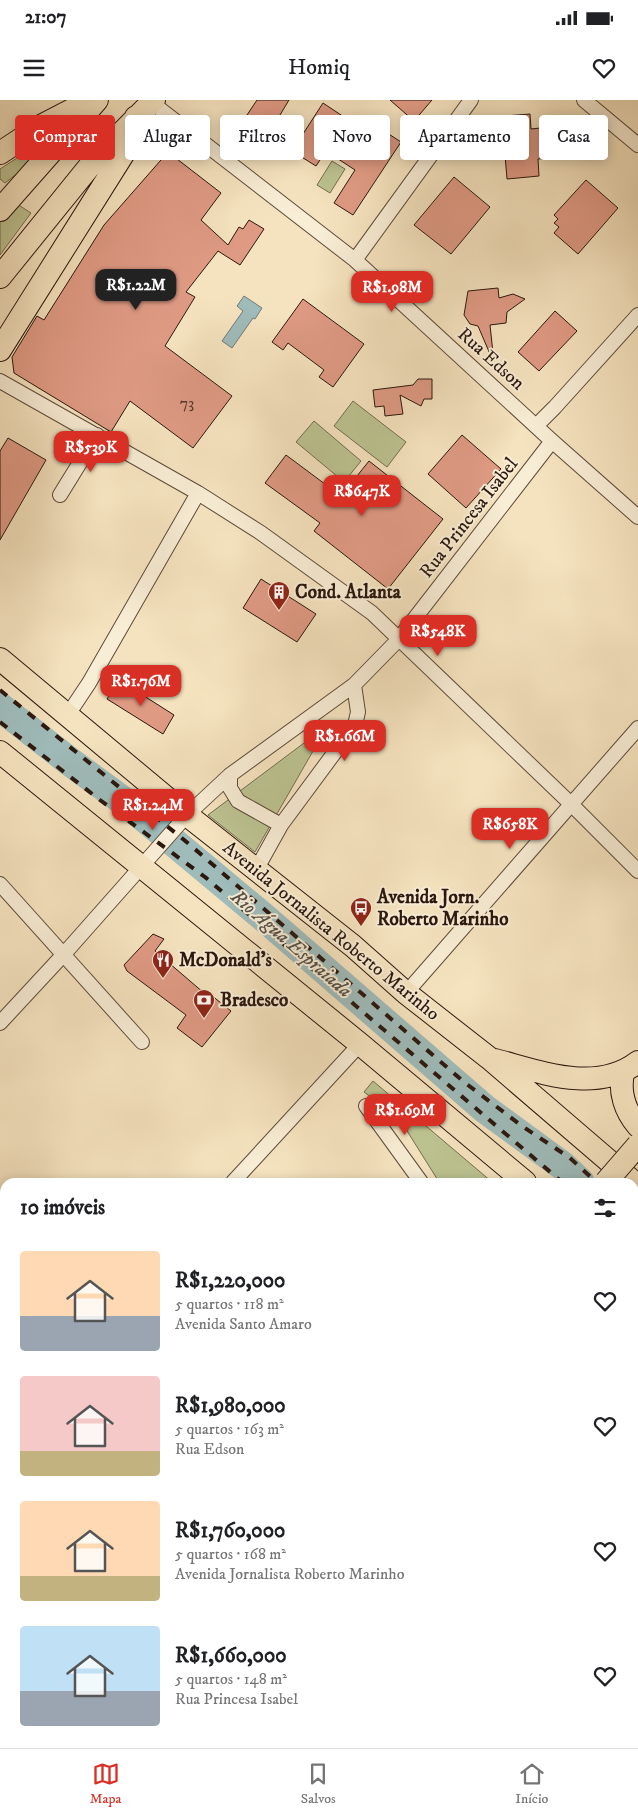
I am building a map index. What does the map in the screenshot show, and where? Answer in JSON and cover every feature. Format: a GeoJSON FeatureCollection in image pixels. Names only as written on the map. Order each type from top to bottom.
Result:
{"type":"FeatureCollection","features":[{"type":"Feature","properties":{"kind":"main road"},"geometry":{"type":"LineString","coordinates":[[0,153],[41,126],[92,100]]}},
{"type":"Feature","properties":{"kind":"main road"},"geometry":{"type":"LineString","coordinates":[[0,210],[97,100]]}},
{"type":"Feature","properties":{"kind":"main road"},"geometry":{"type":"LineString","coordinates":[[0,277],[94,162],[141,113]]}},
{"type":"Feature","properties":{"kind":"main road"},"geometry":{"type":"LineString","coordinates":[[0,350],[132,140],[141,113]]}},
{"type":"Feature","properties":{"kind":"main road","name":"Avenida Jornalista Roberto Marinho"},"geometry":{"type":"LineString","coordinates":[[0,659],[186,817],[353,946],[406,992],[489,1058],[629,1178]]}},
{"type":"Feature","properties":{"kind":"main road"},"geometry":{"type":"LineString","coordinates":[[0,752],[142,865],[520,1178]]}},
{"type":"Feature","properties":{"kind":"main road"},"geometry":{"type":"LineString","coordinates":[[489,1058],[563,1077],[585,1079],[602,1078],[630,1068]]}},
{"type":"Feature","properties":{"kind":"main road"},"geometry":{"type":"LineString","coordinates":[[630,1068],[622,1086],[626,1107],[638,1126]]}},
{"type":"Feature","properties":{"kind":"main road"},"geometry":{"type":"LineString","coordinates":[[609,1178],[638,1145]]}},
{"type":"Feature","properties":{"kind":"street"},"geometry":{"type":"LineString","coordinates":[[355,260],[470,100]]}},
{"type":"Feature","properties":{"kind":"street"},"geometry":{"type":"LineString","coordinates":[[584,100],[638,146]]}},
{"type":"Feature","properties":{"kind":"street","name":"Rua Edson"},"geometry":{"type":"LineString","coordinates":[[141,113],[355,260],[552,441],[638,517]]}},
{"type":"Feature","properties":{"kind":"street"},"geometry":{"type":"LineString","coordinates":[[536,426],[638,315]]}},
{"type":"Feature","properties":{"kind":"street"},"geometry":{"type":"LineString","coordinates":[[0,381],[198,492],[261,533],[372,613],[638,871]]}},
{"type":"Feature","properties":{"kind":"street"},"geometry":{"type":"LineString","coordinates":[[60,495],[97,436]]}},
{"type":"Feature","properties":{"kind":"street","name":"Rua Princesa Isabel"},"geometry":{"type":"LineString","coordinates":[[0,1023],[186,817],[230,775],[354,684],[398,640],[552,441]]}},
{"type":"Feature","properties":{"kind":"street"},"geometry":{"type":"LineString","coordinates":[[67,716],[89,683],[198,492]]}},
{"type":"Feature","properties":{"kind":"street"},"geometry":{"type":"LineString","coordinates":[[256,870],[281,825],[355,725],[358,712],[354,684]]}},
{"type":"Feature","properties":{"kind":"street"},"geometry":{"type":"LineString","coordinates":[[406,992],[638,728]]}},
{"type":"Feature","properties":{"kind":"street"},"geometry":{"type":"LineString","coordinates":[[230,775],[230,788],[238,801],[281,825]]}},
{"type":"Feature","properties":{"kind":"street"},"geometry":{"type":"LineString","coordinates":[[0,884],[142,1042]]}},
{"type":"Feature","properties":{"kind":"street"},"geometry":{"type":"LineString","coordinates":[[237,1178],[360,1044]]}},
{"type":"Feature","properties":{"kind":"street"},"geometry":{"type":"LineString","coordinates":[[366,1106],[418,1178]]}},
{"type":"Feature","properties":{"kind":"green space"},"geometry":{"type":"Polygon","coordinates":[[[15,159],[35,160],[5,183],[0,179],[0,169],[15,159]]]}},
{"type":"Feature","properties":{"kind":"green space"},"geometry":{"type":"Polygon","coordinates":[[[332,161],[345,169],[330,193],[317,185],[332,161]]]}},
{"type":"Feature","properties":{"kind":"green space"},"geometry":{"type":"Polygon","coordinates":[[[14,202],[31,213],[0,255],[0,220],[14,202]]]}},
{"type":"Feature","properties":{"kind":"green space"},"geometry":{"type":"Polygon","coordinates":[[[353,401],[406,442],[387,467],[334,426],[353,401]]]}},
{"type":"Feature","properties":{"kind":"green space"},"geometry":{"type":"Polygon","coordinates":[[[314,421],[361,461],[344,482],[296,442],[314,421]]]}},
{"type":"Feature","properties":{"kind":"green space"},"geometry":{"type":"Polygon","coordinates":[[[328,725],[255,852],[208,815],[328,725]]]}},
{"type":"Feature","properties":{"kind":"green space"},"geometry":{"type":"Polygon","coordinates":[[[373,1081],[487,1178],[436,1178],[399,1118],[364,1092],[373,1081]]]}},
{"type":"Feature","properties":{"kind":"water"},"geometry":{"type":"Polygon","coordinates":[[[244,296],[262,308],[232,348],[222,341],[243,311],[237,306],[244,296]]]}},
{"type":"Feature","properties":{"kind":"building"},"geometry":{"type":"Polygon","coordinates":[[[257,100],[289,100],[280,115],[247,115],[257,100]]]}},
{"type":"Feature","properties":{"kind":"building"},"geometry":{"type":"Polygon","coordinates":[[[390,100],[432,100],[419,115],[407,115],[390,100]]]}},
{"type":"Feature","properties":{"kind":"building"},"geometry":{"type":"Polygon","coordinates":[[[323,103],[341,115],[315,115],[323,103]]]}},
{"type":"Feature","properties":{"kind":"building"},"geometry":{"type":"Polygon","coordinates":[[[530,114],[531,129],[539,128],[539,176],[507,179],[505,160],[529,160],[529,115],[518,115],[530,114]]]}},
{"type":"Feature","properties":{"kind":"building"},"geometry":{"type":"Polygon","coordinates":[[[314,117],[314,160],[320,160],[316,166],[304,158],[304,132],[314,117]]]}},
{"type":"Feature","properties":{"kind":"building"},"geometry":{"type":"Polygon","coordinates":[[[390,135],[400,141],[390,159],[390,135]]]}},
{"type":"Feature","properties":{"kind":"building"},"geometry":{"type":"Polygon","coordinates":[[[161,160],[178,160],[221,193],[201,220],[228,245],[239,227],[243,229],[249,220],[264,229],[240,265],[218,251],[186,292],[195,297],[165,346],[232,396],[193,448],[130,401],[111,432],[14,373],[12,357],[37,316],[44,320],[104,225],[161,160]]]}},
{"type":"Feature","properties":{"kind":"building"},"geometry":{"type":"Polygon","coordinates":[[[340,160],[389,160],[353,215],[334,203],[355,170],[340,160]]]}},
{"type":"Feature","properties":{"kind":"building"},"geometry":{"type":"Polygon","coordinates":[[[454,177],[490,207],[451,254],[414,225],[454,177]]]}},
{"type":"Feature","properties":{"kind":"building"},"geometry":{"type":"Polygon","coordinates":[[[586,180],[618,208],[578,254],[554,233],[559,227],[554,223],[558,219],[554,215],[586,180]]]}},
{"type":"Feature","properties":{"kind":"building"},"geometry":{"type":"Polygon","coordinates":[[[498,288],[499,298],[513,294],[525,299],[507,312],[506,323],[490,325],[493,353],[490,354],[478,326],[470,324],[464,315],[468,291],[498,288]]]}},
{"type":"Feature","properties":{"kind":"building"},"geometry":{"type":"Polygon","coordinates":[[[303,299],[364,344],[333,387],[319,377],[324,370],[288,343],[283,350],[272,342],[303,299]]]}},
{"type":"Feature","properties":{"kind":"building"},"geometry":{"type":"Polygon","coordinates":[[[555,311],[577,331],[539,371],[518,352],[555,311]]]}},
{"type":"Feature","properties":{"kind":"building"},"geometry":{"type":"Polygon","coordinates":[[[418,379],[432,379],[432,399],[424,399],[421,406],[400,395],[403,414],[385,416],[384,406],[375,407],[373,390],[413,385],[418,379]]]}},
{"type":"Feature","properties":{"kind":"building"},"geometry":{"type":"Polygon","coordinates":[[[462,435],[501,469],[466,508],[428,474],[462,435]]]}},
{"type":"Feature","properties":{"kind":"building"},"geometry":{"type":"Polygon","coordinates":[[[8,438],[46,460],[0,540],[0,451],[8,438]]]}},
{"type":"Feature","properties":{"kind":"building"},"geometry":{"type":"Polygon","coordinates":[[[286,455],[341,496],[369,461],[443,519],[388,589],[314,531],[320,523],[265,483],[286,455]]]}},
{"type":"Feature","properties":{"kind":"building","name":"Cond. Atlanta"},"geometry":{"type":"Polygon","coordinates":[[[261,579],[316,614],[297,642],[243,608],[261,579]]]}},
{"type":"Feature","properties":{"kind":"building"},"geometry":{"type":"Polygon","coordinates":[[[119,680],[174,715],[163,734],[107,699],[119,680]]]}},
{"type":"Feature","properties":{"kind":"building"},"geometry":{"type":"Polygon","coordinates":[[[153,934],[164,939],[155,951],[204,993],[206,991],[231,1011],[202,1047],[177,1028],[186,1015],[127,971],[124,965],[153,934]]]}},
{"type":"Feature","properties":{"kind":"waterway","name":"Rio Água Espraiada"},"geometry":{"type":"LineString","coordinates":[[0,707],[129,805],[261,915],[485,1109],[563,1166],[576,1178]]}},
{"type":"Feature","properties":{"kind":"railway"},"geometry":{"type":"LineString","coordinates":[[0,690],[189,844],[464,1082],[522,1126],[570,1158],[592,1178]]}},
{"type":"Feature","properties":{"kind":"railway"},"geometry":{"type":"LineString","coordinates":[[0,722],[100,800],[205,877],[557,1178]]}},
{"type":"Feature","properties":{"kind":"place","name":"Cond. Atlanta"},"geometry":{"type":"Point","coordinates":[279,611]}},
{"type":"Feature","properties":{"kind":"place","name":"Avenida Jorn. Roberto Marinho"},"geometry":{"type":"Point","coordinates":[361,927]}},
{"type":"Feature","properties":{"kind":"place","name":"McDonald's"},"geometry":{"type":"Point","coordinates":[163,979]}},
{"type":"Feature","properties":{"kind":"place","name":"Bradesco"},"geometry":{"type":"Point","coordinates":[204,1019]}}]}
